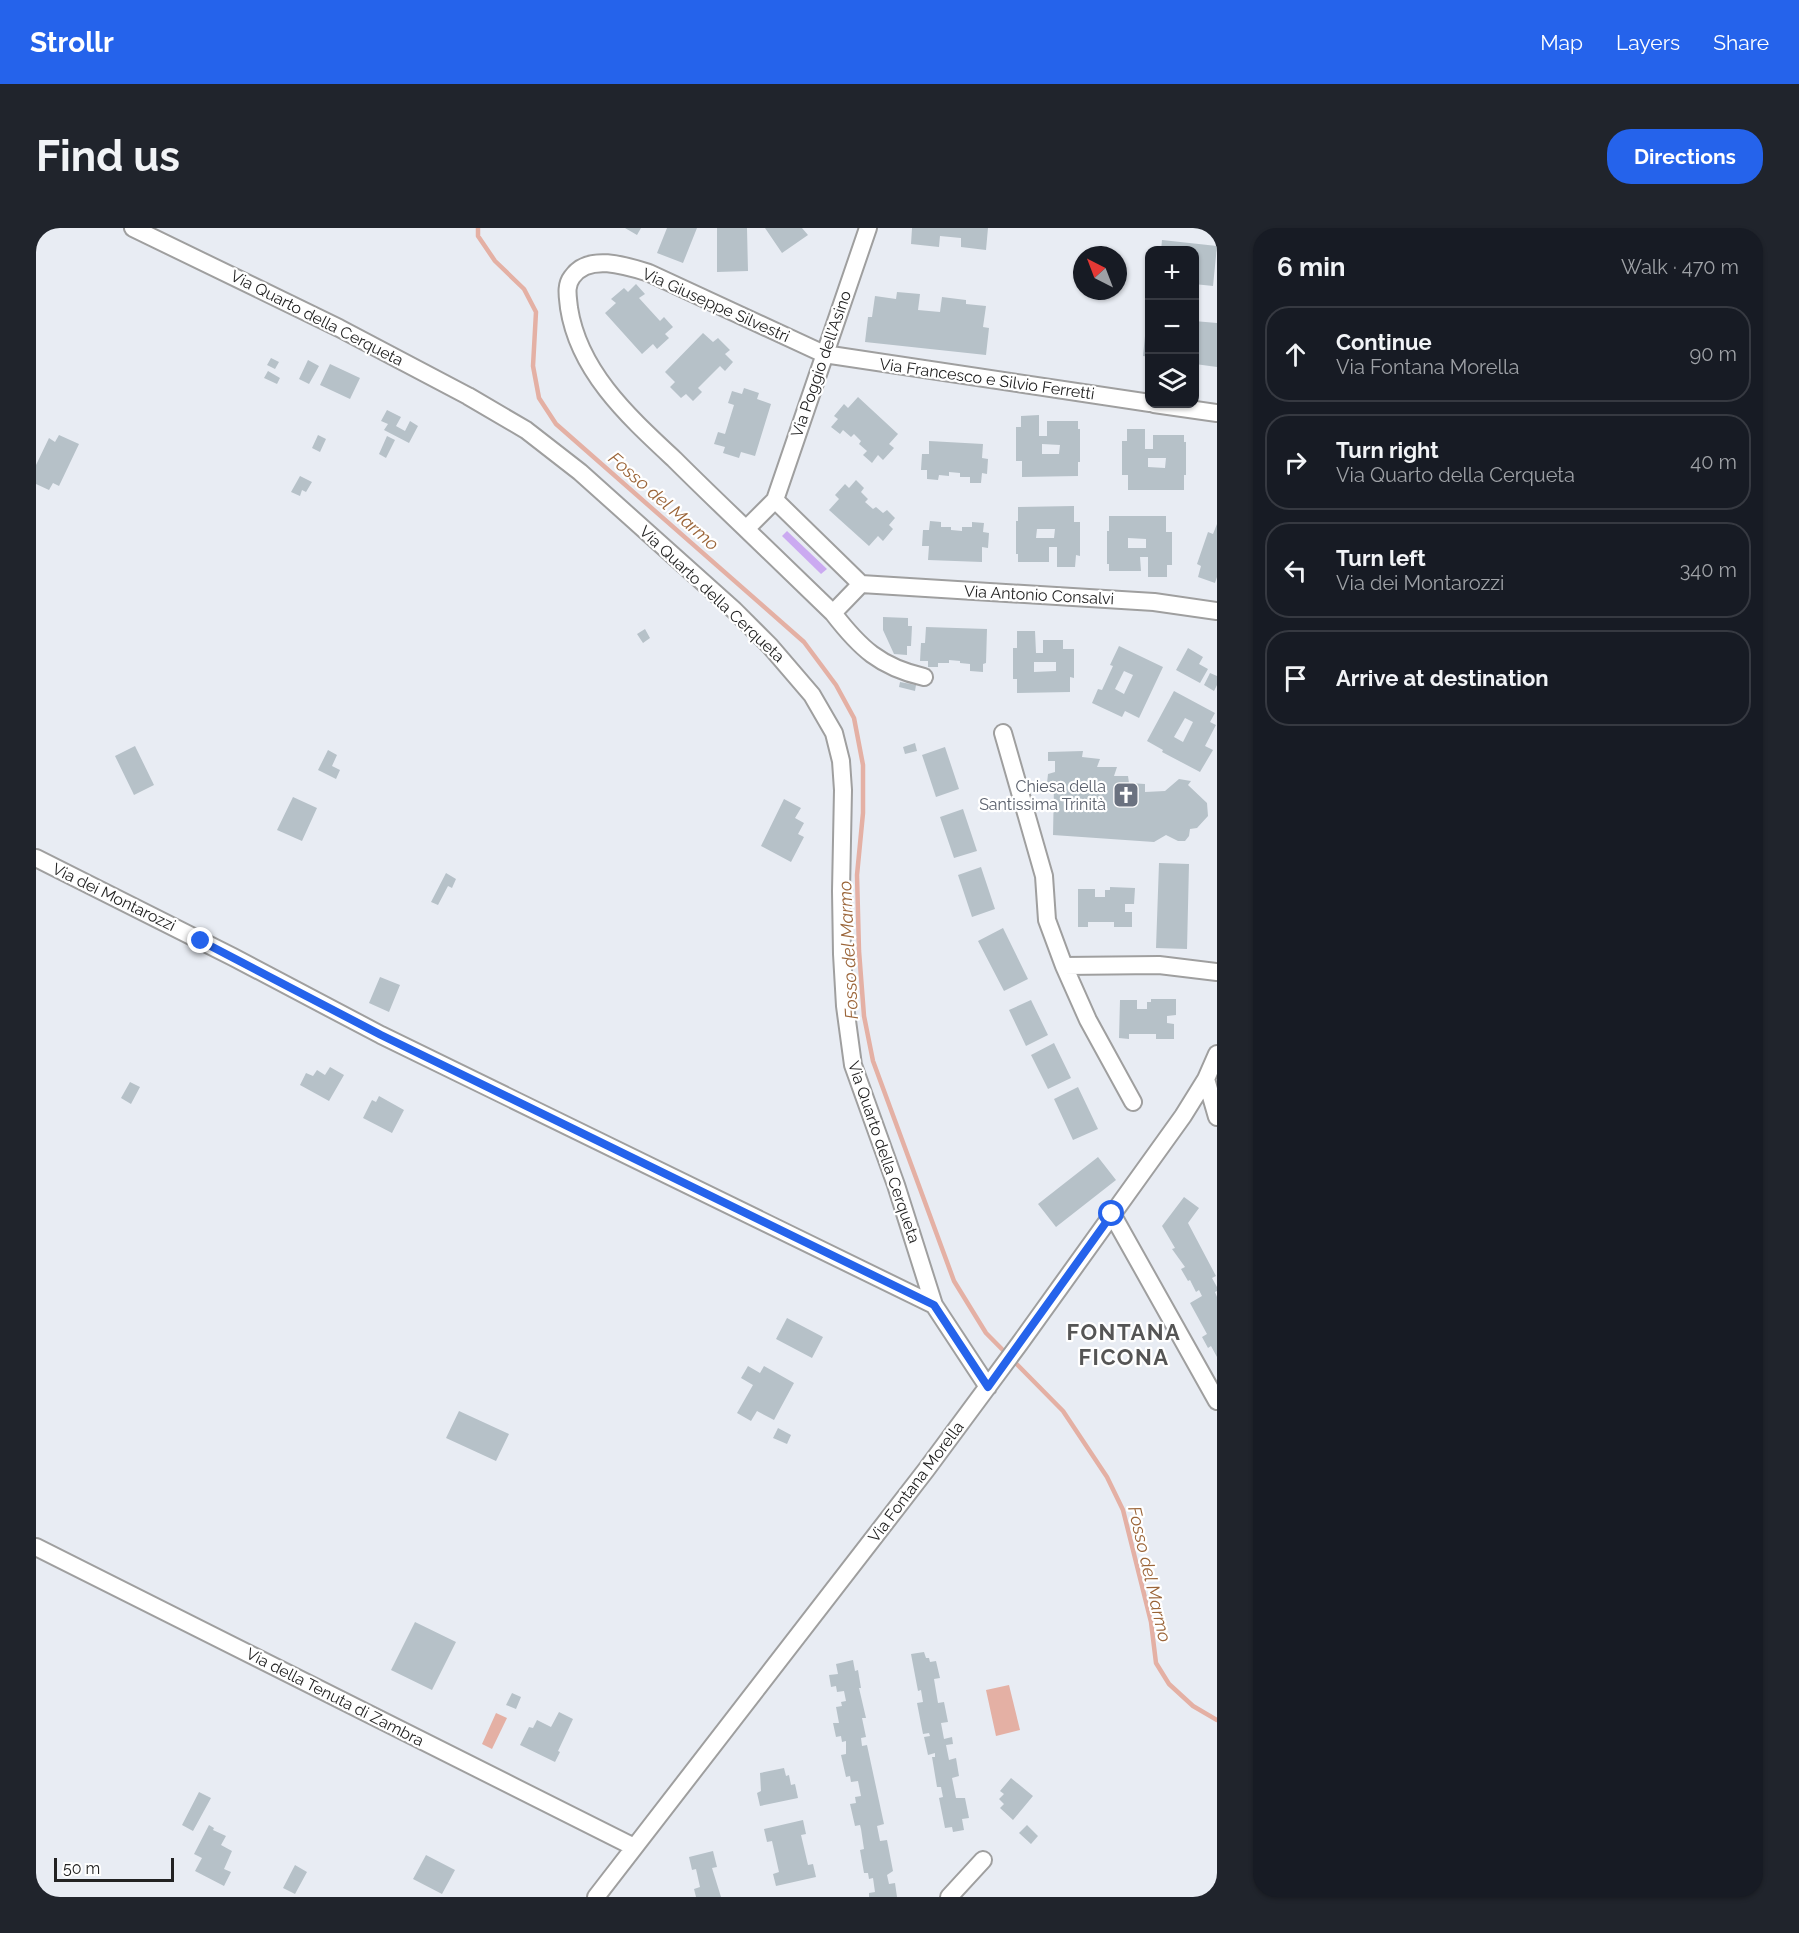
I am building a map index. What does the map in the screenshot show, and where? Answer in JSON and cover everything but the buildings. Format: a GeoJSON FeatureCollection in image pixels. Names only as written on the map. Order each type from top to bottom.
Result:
{"type":"FeatureCollection","features":[{"type":"Feature","properties":{"kind":"street","name":"Via Quarto della Cerqueta"},"geometry":{"type":"LineString","coordinates":[[133,228],[339,328],[468,396],[526,430],[580,472],[734,610],[778,654],[812,695],[834,733],[841,760],[843,790],[840,891],[842,954],[845,1006],[853,1065],[893,1175],[934,1305],[992,1380]]}},
{"type":"Feature","properties":{"kind":"street","name":"Via Poggio dell'Asino"},"geometry":{"type":"LineString","coordinates":[[775,500],[868,228]]}},
{"type":"Feature","properties":{"kind":"street","name":"Via Giuseppe Silvestri"},"geometry":{"type":"LineString","coordinates":[[746,529],[649,436],[602,384],[574,332],[567,295],[570,280],[579,270],[589,265],[603,263],[633,268],[824,354]]}},
{"type":"Feature","properties":{"kind":"street","name":"Via Francesco e Silvio Ferretti"},"geometry":{"type":"LineString","coordinates":[[824,354],[1145,402]]}},
{"type":"Feature","properties":{"kind":"street"},"geometry":{"type":"LineString","coordinates":[[1182,408],[1217,413]]}},
{"type":"Feature","properties":{"kind":"street"},"geometry":{"type":"LineString","coordinates":[[832,613],[861,584],[775,500],[746,529],[874,657],[892,668],[924,677]]}},
{"type":"Feature","properties":{"kind":"street","name":"Via Antonio Consalvi"},"geometry":{"type":"LineString","coordinates":[[861,584],[1154,602],[1217,611]]}},
{"type":"Feature","properties":{"kind":"street"},"geometry":{"type":"LineString","coordinates":[[1003,733],[1044,876],[1047,920],[1088,1020],[1132,1102]]}},
{"type":"Feature","properties":{"kind":"street","name":"Via dei Montarozzi"},"geometry":{"type":"LineString","coordinates":[[36,858],[233,957],[381,1035],[934,1305]]}},
{"type":"Feature","properties":{"kind":"street"},"geometry":{"type":"LineString","coordinates":[[1064,966],[1159,965],[1217,972]]}},
{"type":"Feature","properties":{"kind":"street","name":"Via Fontana Morella"},"geometry":{"type":"LineString","coordinates":[[596,1897],[1020,1343],[1183,1116],[1206,1079],[1217,1054]]}},
{"type":"Feature","properties":{"kind":"street"},"geometry":{"type":"LineString","coordinates":[[1206,1079],[1217,1117]]}},
{"type":"Feature","properties":{"kind":"street"},"geometry":{"type":"LineString","coordinates":[[1112,1214],[1217,1401]]}},
{"type":"Feature","properties":{"kind":"street","name":"Via della Tenuta di Zambra"},"geometry":{"type":"LineString","coordinates":[[36,1547],[634,1847]]}},
{"type":"Feature","properties":{"kind":"street"},"geometry":{"type":"LineString","coordinates":[[949,1897],[983,1860]]}},
{"type":"Feature","properties":{"kind":"shaded area"},"geometry":{"type":"Polygon","coordinates":[[[787,531],[827,569],[821,574],[782,536],[787,531]]]}},
{"type":"Feature","properties":{"kind":"shaded area"},"geometry":{"type":"Polygon","coordinates":[[[1009,1685],[1020,1730],[996,1736],[986,1690],[1009,1685]]]}},
{"type":"Feature","properties":{"kind":"shaded area"},"geometry":{"type":"Polygon","coordinates":[[[496,1713],[507,1718],[492,1749],[482,1744],[496,1713]]]}},
{"type":"Feature","properties":{"kind":"waterway","name":"Fosso del Marmo"},"geometry":{"type":"LineString","coordinates":[[478,228],[478,236],[495,261],[524,289],[536,312],[533,366],[539,398],[556,424],[804,642],[836,685],[854,718],[863,765],[863,813],[857,875],[859,951],[864,1016],[873,1061],[954,1281],[986,1333],[1063,1411],[1107,1477],[1123,1510],[1151,1622],[1156,1663],[1169,1684],[1193,1706],[1217,1720]]}},
{"type":"Feature","properties":{"kind":"place","name":"Chiesa della Santissima Trinità"},"geometry":{"type":"Point","coordinates":[1126,795]}},
{"type":"Feature","properties":{"kind":"district","name":"FONTANA FICONA"},"geometry":{"type":"Point","coordinates":[1124,1344]}},
{"type":"Feature","properties":{"kind":"route"},"geometry":{"type":"LineString","coordinates":[[201,941],[381,1035],[934,1305],[988,1387],[1112,1214]]}}]}
